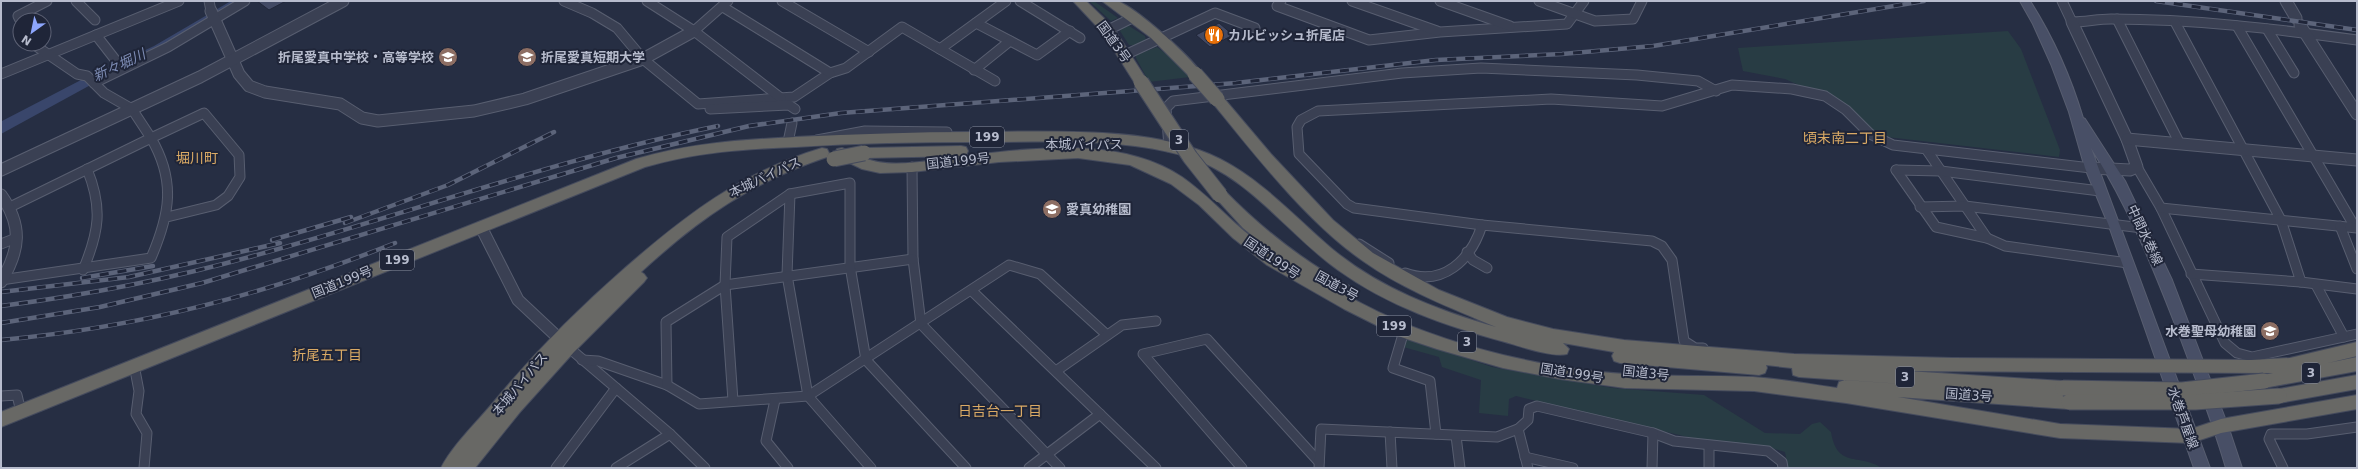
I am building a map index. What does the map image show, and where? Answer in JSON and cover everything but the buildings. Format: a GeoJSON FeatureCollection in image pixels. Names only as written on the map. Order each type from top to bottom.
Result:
{"type":"FeatureCollection","features":[{"type":"Feature","properties":{"kind":"highway","name":"国道3号"},"geometry":{"type":"LineString","coordinates":[[1079,1],[1108,30],[1125,54],[1141,82],[1190,157],[1220,195],[1256,233],[1304,267],[1371,305],[1422,327],[1504,353],[1552,361],[1754,384],[2066,395],[2182,390],[2264,381],[2357,364]]}},
{"type":"Feature","properties":{"kind":"highway","name":"国道3号"},"geometry":{"type":"LineString","coordinates":[[1108,1],[1134,17],[1162,39],[1217,99],[1301,202],[1342,244],[1388,276],[1470,318],[1561,349],[1660,361],[2152,403],[2230,400],[2279,396],[2357,382]]}},
{"type":"Feature","properties":{"kind":"highway","name":"国道199号"},"geometry":{"type":"LineString","coordinates":[[1,420],[134,364],[647,161],[704,148],[788,142],[819,149],[880,136],[1072,138],[1169,147],[1211,160],[1248,184],[1342,265],[1395,297],[1434,314],[1481,330],[1561,349]]}},
{"type":"Feature","properties":{"kind":"highway","name":"本城バイパス"},"geometry":{"type":"LineString","coordinates":[[856,153],[911,142],[1136,144],[1169,147]]}},
{"type":"Feature","properties":{"kind":"highway","name":"国道199号"},"geometry":{"type":"LineString","coordinates":[[819,149],[822,145],[856,153]]}},
{"type":"Feature","properties":{"kind":"highway","name":"本城バイパス"},"geometry":{"type":"LineString","coordinates":[[450,468],[563,343],[695,228],[732,200],[795,171],[819,149],[856,153],[908,151],[1078,153]]}},
{"type":"Feature","properties":{"kind":"highway","name":"199"},"geometry":{"type":"LineString","coordinates":[[856,153],[872,161],[904,161],[910,163],[912,167]]}},
{"type":"Feature","properties":{"kind":"highway","name":"国道199号"},"geometry":{"type":"LineString","coordinates":[[912,167],[963,160],[1078,153],[1116,156],[1132,160],[1162,172],[1189,189],[1238,234],[1272,261],[1322,291],[1404,331],[1503,361],[1560,372],[1625,381],[1754,384]]}},
{"type":"Feature","properties":{"kind":"highway"},"geometry":{"type":"LineString","coordinates":[[1264,156],[1294,190],[1328,224],[1368,257],[1433,294],[1504,323]]}},
{"type":"Feature","properties":{"kind":"highway"},"geometry":{"type":"LineString","coordinates":[[1248,184],[1347,259],[1382,283],[1407,297],[1444,305],[1521,328],[1583,342],[1624,347],[1794,361],[1953,365],[2251,368],[2290,365],[2357,349]]}},
{"type":"Feature","properties":{"kind":"highway","name":"本城バイパス"},"geometry":{"type":"LineString","coordinates":[[465,468],[563,343]]}},
{"type":"Feature","properties":{"kind":"highway"},"geometry":{"type":"LineString","coordinates":[[1754,384],[1846,396],[2060,431],[2155,433],[2191,436],[2221,426],[2357,402]]}},
{"type":"Feature","properties":{"kind":"main road","name":"中間水巻線"},"geometry":{"type":"LineString","coordinates":[[2025,1],[2039,24],[2057,64],[2075,112],[2091,168],[2115,226],[2165,367]]}},
{"type":"Feature","properties":{"kind":"main road","name":"中間水巻線"},"geometry":{"type":"LineString","coordinates":[[2075,112],[2111,169],[2142,228],[2199,367]]}},
{"type":"Feature","properties":{"kind":"main road","name":"水巻芦屋線"},"geometry":{"type":"LineString","coordinates":[[2165,367],[2202,468]]}},
{"type":"Feature","properties":{"kind":"main road"},"geometry":{"type":"LineString","coordinates":[[2199,367],[2221,426],[2234,468]]}},
{"type":"Feature","properties":{"kind":"street"},"geometry":{"type":"LineString","coordinates":[[26,12],[47,1]]}},
{"type":"Feature","properties":{"kind":"street"},"geometry":{"type":"LineString","coordinates":[[76,1],[95,20]]}},
{"type":"Feature","properties":{"kind":"street"},"geometry":{"type":"LineString","coordinates":[[1,74],[179,1]]}},
{"type":"Feature","properties":{"kind":"street"},"geometry":{"type":"LineString","coordinates":[[209,1],[213,15],[242,81],[257,90],[340,104],[362,118],[387,122],[501,106],[643,59],[694,31],[726,4],[830,73]]}},
{"type":"Feature","properties":{"kind":"street"},"geometry":{"type":"LineString","coordinates":[[92,81],[164,49],[213,15],[245,1]]}},
{"type":"Feature","properties":{"kind":"street"},"geometry":{"type":"LineString","coordinates":[[1,170],[132,109],[232,60],[343,1]]}},
{"type":"Feature","properties":{"kind":"street"},"geometry":{"type":"LineString","coordinates":[[564,1],[592,13],[617,28],[643,59],[706,110],[789,105],[794,109]]}},
{"type":"Feature","properties":{"kind":"street"},"geometry":{"type":"LineString","coordinates":[[647,1],[694,31],[781,98]]}},
{"type":"Feature","properties":{"kind":"street"},"geometry":{"type":"LineString","coordinates":[[782,1],[869,52]]}},
{"type":"Feature","properties":{"kind":"street"},"geometry":{"type":"LineString","coordinates":[[940,49],[1006,1]]}},
{"type":"Feature","properties":{"kind":"street"},"geometry":{"type":"LineString","coordinates":[[1020,1],[1080,38]]}},
{"type":"Feature","properties":{"kind":"street"},"geometry":{"type":"LineString","coordinates":[[1282,1],[1277,6],[1369,40],[1440,32],[1567,24],[1576,14],[1584,1]]}},
{"type":"Feature","properties":{"kind":"street"},"geometry":{"type":"LineString","coordinates":[[1352,1],[1440,32]]}},
{"type":"Feature","properties":{"kind":"street"},"geometry":{"type":"LineString","coordinates":[[1440,1],[1516,28]]}},
{"type":"Feature","properties":{"kind":"street"},"geometry":{"type":"LineString","coordinates":[[1539,1],[1595,21],[1633,19],[1642,1]]}},
{"type":"Feature","properties":{"kind":"street"},"geometry":{"type":"LineString","coordinates":[[2062,1],[2127,138],[2137,167],[2161,208],[2225,343],[2230,350],[2243,356],[2252,357],[2357,334]]}},
{"type":"Feature","properties":{"kind":"street"},"geometry":{"type":"LineString","coordinates":[[2286,1],[2357,114]]}},
{"type":"Feature","properties":{"kind":"street"},"geometry":{"type":"LineString","coordinates":[[1125,54],[1162,39],[1215,13],[1255,28]]}},
{"type":"Feature","properties":{"kind":"street"},"geometry":{"type":"LineString","coordinates":[[1108,30],[1134,17]]}},
{"type":"Feature","properties":{"kind":"street"},"geometry":{"type":"LineString","coordinates":[[2072,22],[2117,18],[2267,29],[2301,25],[2357,40]]}},
{"type":"Feature","properties":{"kind":"street"},"geometry":{"type":"LineString","coordinates":[[2117,18],[2179,142]]}},
{"type":"Feature","properties":{"kind":"street"},"geometry":{"type":"LineString","coordinates":[[976,22],[1038,55],[1070,31]]}},
{"type":"Feature","properties":{"kind":"street"},"geometry":{"type":"LineString","coordinates":[[2175,22],[2242,149],[2282,220],[2301,282]]}},
{"type":"Feature","properties":{"kind":"street"},"geometry":{"type":"LineString","coordinates":[[2237,26],[2311,156],[2356,227]]}},
{"type":"Feature","properties":{"kind":"street"},"geometry":{"type":"LineString","coordinates":[[698,104],[794,97],[830,73],[846,68],[902,27],[995,81]]}},
{"type":"Feature","properties":{"kind":"street"},"geometry":{"type":"LineString","coordinates":[[2267,29],[2294,73]]}},
{"type":"Feature","properties":{"kind":"street"},"geometry":{"type":"LineString","coordinates":[[96,35],[117,62]]}},
{"type":"Feature","properties":{"kind":"street"},"geometry":{"type":"LineString","coordinates":[[974,70],[1010,41]]}},
{"type":"Feature","properties":{"kind":"street"},"geometry":{"type":"LineString","coordinates":[[1,281],[83,270],[150,258],[167,217],[167,173],[163,155],[132,109],[104,93],[92,81],[77,74],[44,52]]}},
{"type":"Feature","properties":{"kind":"street"},"geometry":{"type":"LineString","coordinates":[[1169,147],[1166,108],[1173,102],[1402,73],[1481,68],[1593,72],[1698,81],[1716,91]]}},
{"type":"Feature","properties":{"kind":"street"},"geometry":{"type":"LineString","coordinates":[[1521,328],[1622,343],[1678,348],[1684,341],[1672,260],[1662,246],[1642,239],[1482,225],[1354,208],[1347,204],[1299,154],[1297,127],[1301,120],[1308,115],[1318,112],[1551,99],[1606,101],[1662,106],[1732,85],[1814,92],[1835,102],[1877,139],[1892,145],[2091,168],[2130,170],[2137,167]]}},
{"type":"Feature","properties":{"kind":"street"},"geometry":{"type":"LineString","coordinates":[[10,207],[204,113],[239,155],[242,171],[236,185],[217,205],[167,217]]}},
{"type":"Feature","properties":{"kind":"street"},"geometry":{"type":"LineString","coordinates":[[788,142],[792,122]]}},
{"type":"Feature","properties":{"kind":"street"},"geometry":{"type":"LineString","coordinates":[[2127,138],[2357,160]]}},
{"type":"Feature","properties":{"kind":"street"},"geometry":{"type":"LineString","coordinates":[[1926,149],[1987,238]]}},
{"type":"Feature","properties":{"kind":"street"},"geometry":{"type":"LineString","coordinates":[[912,167],[913,259],[921,324],[1060,468]]}},
{"type":"Feature","properties":{"kind":"street"},"geometry":{"type":"LineString","coordinates":[[83,270],[98,230],[100,211],[98,196],[87,169]]}},
{"type":"Feature","properties":{"kind":"street"},"geometry":{"type":"LineString","coordinates":[[2100,191],[1942,171],[1896,170],[1920,207],[1936,228],[1987,238],[2005,246],[2128,263]]}},
{"type":"Feature","properties":{"kind":"street"},"geometry":{"type":"LineString","coordinates":[[733,401],[725,285],[728,237],[790,194],[850,183],[850,266],[866,360],[966,468]]}},
{"type":"Feature","properties":{"kind":"street"},"geometry":{"type":"LineString","coordinates":[[790,194],[787,275],[808,396],[871,468]]}},
{"type":"Feature","properties":{"kind":"street"},"geometry":{"type":"LineString","coordinates":[[1,195],[10,207],[16,224],[16,238],[13,258],[1,281]]}},
{"type":"Feature","properties":{"kind":"street"},"geometry":{"type":"LineString","coordinates":[[1920,207],[1965,206],[2115,226],[2142,228]]}},
{"type":"Feature","properties":{"kind":"street"},"geometry":{"type":"LineString","coordinates":[[2161,208],[2356,227]]}},
{"type":"Feature","properties":{"kind":"street"},"geometry":{"type":"LineString","coordinates":[[1328,224],[1396,268],[1420,278],[1442,275],[1467,252],[1480,234],[1482,225]]}},
{"type":"Feature","properties":{"kind":"street"},"geometry":{"type":"LineString","coordinates":[[2340,226],[2357,269]]}},
{"type":"Feature","properties":{"kind":"street"},"geometry":{"type":"LineString","coordinates":[[481,227],[518,300],[563,343],[670,434],[705,468]]}},
{"type":"Feature","properties":{"kind":"street"},"geometry":{"type":"LineString","coordinates":[[1,244],[16,238]]}},
{"type":"Feature","properties":{"kind":"street"},"geometry":{"type":"LineString","coordinates":[[1467,252],[1473,260],[1487,268]]}},
{"type":"Feature","properties":{"kind":"street"},"geometry":{"type":"LineString","coordinates":[[667,385],[666,322],[725,285],[850,266],[913,259]]}},
{"type":"Feature","properties":{"kind":"street"},"geometry":{"type":"LineString","coordinates":[[582,360],[598,361],[667,385],[699,404],[733,401],[775,400],[808,396],[972,291],[1009,265],[1040,274],[1107,335]]}},
{"type":"Feature","properties":{"kind":"street"},"geometry":{"type":"LineString","coordinates":[[2192,274],[2301,282],[2357,289]]}},
{"type":"Feature","properties":{"kind":"street"},"geometry":{"type":"LineString","coordinates":[[2316,285],[2344,337]]}},
{"type":"Feature","properties":{"kind":"street"},"geometry":{"type":"LineString","coordinates":[[972,291],[1156,468]]}},
{"type":"Feature","properties":{"kind":"street"},"geometry":{"type":"LineString","coordinates":[[1056,371],[1122,324],[1156,321]]}},
{"type":"Feature","properties":{"kind":"street"},"geometry":{"type":"LineString","coordinates":[[1404,331],[1393,368],[1430,381],[1436,434]]}},
{"type":"Feature","properties":{"kind":"street"},"geometry":{"type":"LineString","coordinates":[[1242,468],[1143,354],[1207,339],[1319,465]]}},
{"type":"Feature","properties":{"kind":"street"},"geometry":{"type":"LineString","coordinates":[[1684,341],[1695,348],[1768,353],[1794,361]]}},
{"type":"Feature","properties":{"kind":"street"},"geometry":{"type":"LineString","coordinates":[[134,364],[140,391],[136,414],[147,433],[144,468]]}},
{"type":"Feature","properties":{"kind":"street"},"geometry":{"type":"LineString","coordinates":[[556,468],[616,388]]}},
{"type":"Feature","properties":{"kind":"street"},"geometry":{"type":"LineString","coordinates":[[1,396],[17,395],[21,412]]}},
{"type":"Feature","properties":{"kind":"street"},"geometry":{"type":"LineString","coordinates":[[775,400],[766,441],[788,468]]}},
{"type":"Feature","properties":{"kind":"street"},"geometry":{"type":"LineString","coordinates":[[1319,465],[1321,429],[1497,437],[1518,429],[1528,420],[1529,409],[1536,406],[1653,433],[1674,441],[1709,446],[1768,451],[1782,462],[1783,468]]}},
{"type":"Feature","properties":{"kind":"street"},"geometry":{"type":"LineString","coordinates":[[1029,468],[1100,414]]}},
{"type":"Feature","properties":{"kind":"street"},"geometry":{"type":"LineString","coordinates":[[2283,468],[2268,439],[2271,434],[2307,434],[2357,427]]}},
{"type":"Feature","properties":{"kind":"street"},"geometry":{"type":"LineString","coordinates":[[1518,429],[1528,468]]}},
{"type":"Feature","properties":{"kind":"street"},"geometry":{"type":"LineString","coordinates":[[1390,432],[1392,468]]}},
{"type":"Feature","properties":{"kind":"street"},"geometry":{"type":"LineString","coordinates":[[1652,468],[1653,433]]}},
{"type":"Feature","properties":{"kind":"street"},"geometry":{"type":"LineString","coordinates":[[616,468],[670,434]]}},
{"type":"Feature","properties":{"kind":"street"},"geometry":{"type":"LineString","coordinates":[[1456,436],[1460,468]]}},
{"type":"Feature","properties":{"kind":"street"},"geometry":{"type":"LineString","coordinates":[[1709,446],[1710,468]]}},
{"type":"Feature","properties":{"kind":"street"},"geometry":{"type":"LineString","coordinates":[[1526,457],[1574,468]]}},
{"type":"Feature","properties":{"kind":"shaded area"},"geometry":{"type":"Polygon","coordinates":[[[1089,1],[1094,1],[1118,18],[1111,21],[1089,1]]]}},
{"type":"Feature","properties":{"kind":"shaded area"},"geometry":{"type":"Polygon","coordinates":[[[1129,26],[1145,36],[1146,41],[1136,46],[1129,45],[1120,31],[1123,27],[1129,26]]]}},
{"type":"Feature","properties":{"kind":"shaded area"},"geometry":{"type":"Polygon","coordinates":[[[2008,31],[2021,49],[2060,150],[2059,157],[1887,137],[1847,116],[1819,94],[1785,79],[1743,71],[1738,48],[2008,31]]]}},
{"type":"Feature","properties":{"kind":"shaded area"},"geometry":{"type":"Polygon","coordinates":[[[1157,47],[1179,64],[1190,77],[1149,82],[1136,58],[1136,55],[1157,47]]]}},
{"type":"Feature","properties":{"kind":"shaded area"},"geometry":{"type":"Polygon","coordinates":[[[1398,335],[1492,367],[1613,388],[1704,395],[1765,433],[1800,434],[1812,424],[1820,422],[1831,432],[1834,444],[1838,451],[1844,456],[1865,461],[1882,468],[1788,468],[1785,452],[1764,446],[1696,439],[1516,396],[1509,399],[1508,416],[1479,413],[1481,380],[1442,367],[1439,357],[1396,345],[1398,335]]]}},
{"type":"Feature","properties":{"kind":"water","name":"新々堀川"},"geometry":{"type":"Polygon","coordinates":[[[231,1],[244,1],[1,134],[2,121],[81,80],[154,46],[231,1]]]}},
{"type":"Feature","properties":{"kind":"railway"},"geometry":{"type":"LineString","coordinates":[[1,323],[100,307],[202,283],[616,158],[749,126],[841,113],[1236,83],[1436,60],[1562,54],[1653,46],[1924,1]]}},
{"type":"Feature","properties":{"kind":"railway"},"geometry":{"type":"LineString","coordinates":[[2156,1],[2357,30]]}},
{"type":"Feature","properties":{"kind":"railway"},"geometry":{"type":"LineString","coordinates":[[1,306],[128,286],[191,272],[311,240],[542,170],[659,139],[718,126]]}},
{"type":"Feature","properties":{"kind":"railway"},"geometry":{"type":"LineString","coordinates":[[345,223],[448,185],[554,132]]}},
{"type":"Feature","properties":{"kind":"railway"},"geometry":{"type":"LineString","coordinates":[[272,240],[351,217]]}},
{"type":"Feature","properties":{"kind":"railway"},"geometry":{"type":"LineString","coordinates":[[1,292],[129,277],[280,243]]}},
{"type":"Feature","properties":{"kind":"railway"},"geometry":{"type":"LineString","coordinates":[[1,340],[103,327],[201,306],[298,278],[346,262],[395,243]]}},
{"type":"Feature","properties":{"kind":"railway"},"geometry":{"type":"LineString","coordinates":[[82,278],[153,266]]}},
{"type":"Feature","properties":{"kind":"place","name":"カルビッシュ折尾店"},"geometry":{"type":"Point","coordinates":[1214,35]}},
{"type":"Feature","properties":{"kind":"place","name":"折尾愛真中学校・高等学校"},"geometry":{"type":"Point","coordinates":[448,57]}},
{"type":"Feature","properties":{"kind":"place","name":"折尾愛真短期大学"},"geometry":{"type":"Point","coordinates":[527,57]}},
{"type":"Feature","properties":{"kind":"place","name":"愛真幼稚園"},"geometry":{"type":"Point","coordinates":[1052,209]}},
{"type":"Feature","properties":{"kind":"place","name":"水巻聖母幼稚園"},"geometry":{"type":"Point","coordinates":[2270,331]}},
{"type":"Feature","properties":{"kind":"district","name":"頃末南二丁目"},"geometry":{"type":"Point","coordinates":[1845,138]}},
{"type":"Feature","properties":{"kind":"district","name":"堀川町"},"geometry":{"type":"Point","coordinates":[197,158]}},
{"type":"Feature","properties":{"kind":"district","name":"折尾五丁目"},"geometry":{"type":"Point","coordinates":[327,355]}},
{"type":"Feature","properties":{"kind":"district","name":"日吉台一丁目"},"geometry":{"type":"Point","coordinates":[1000,411]}}]}
